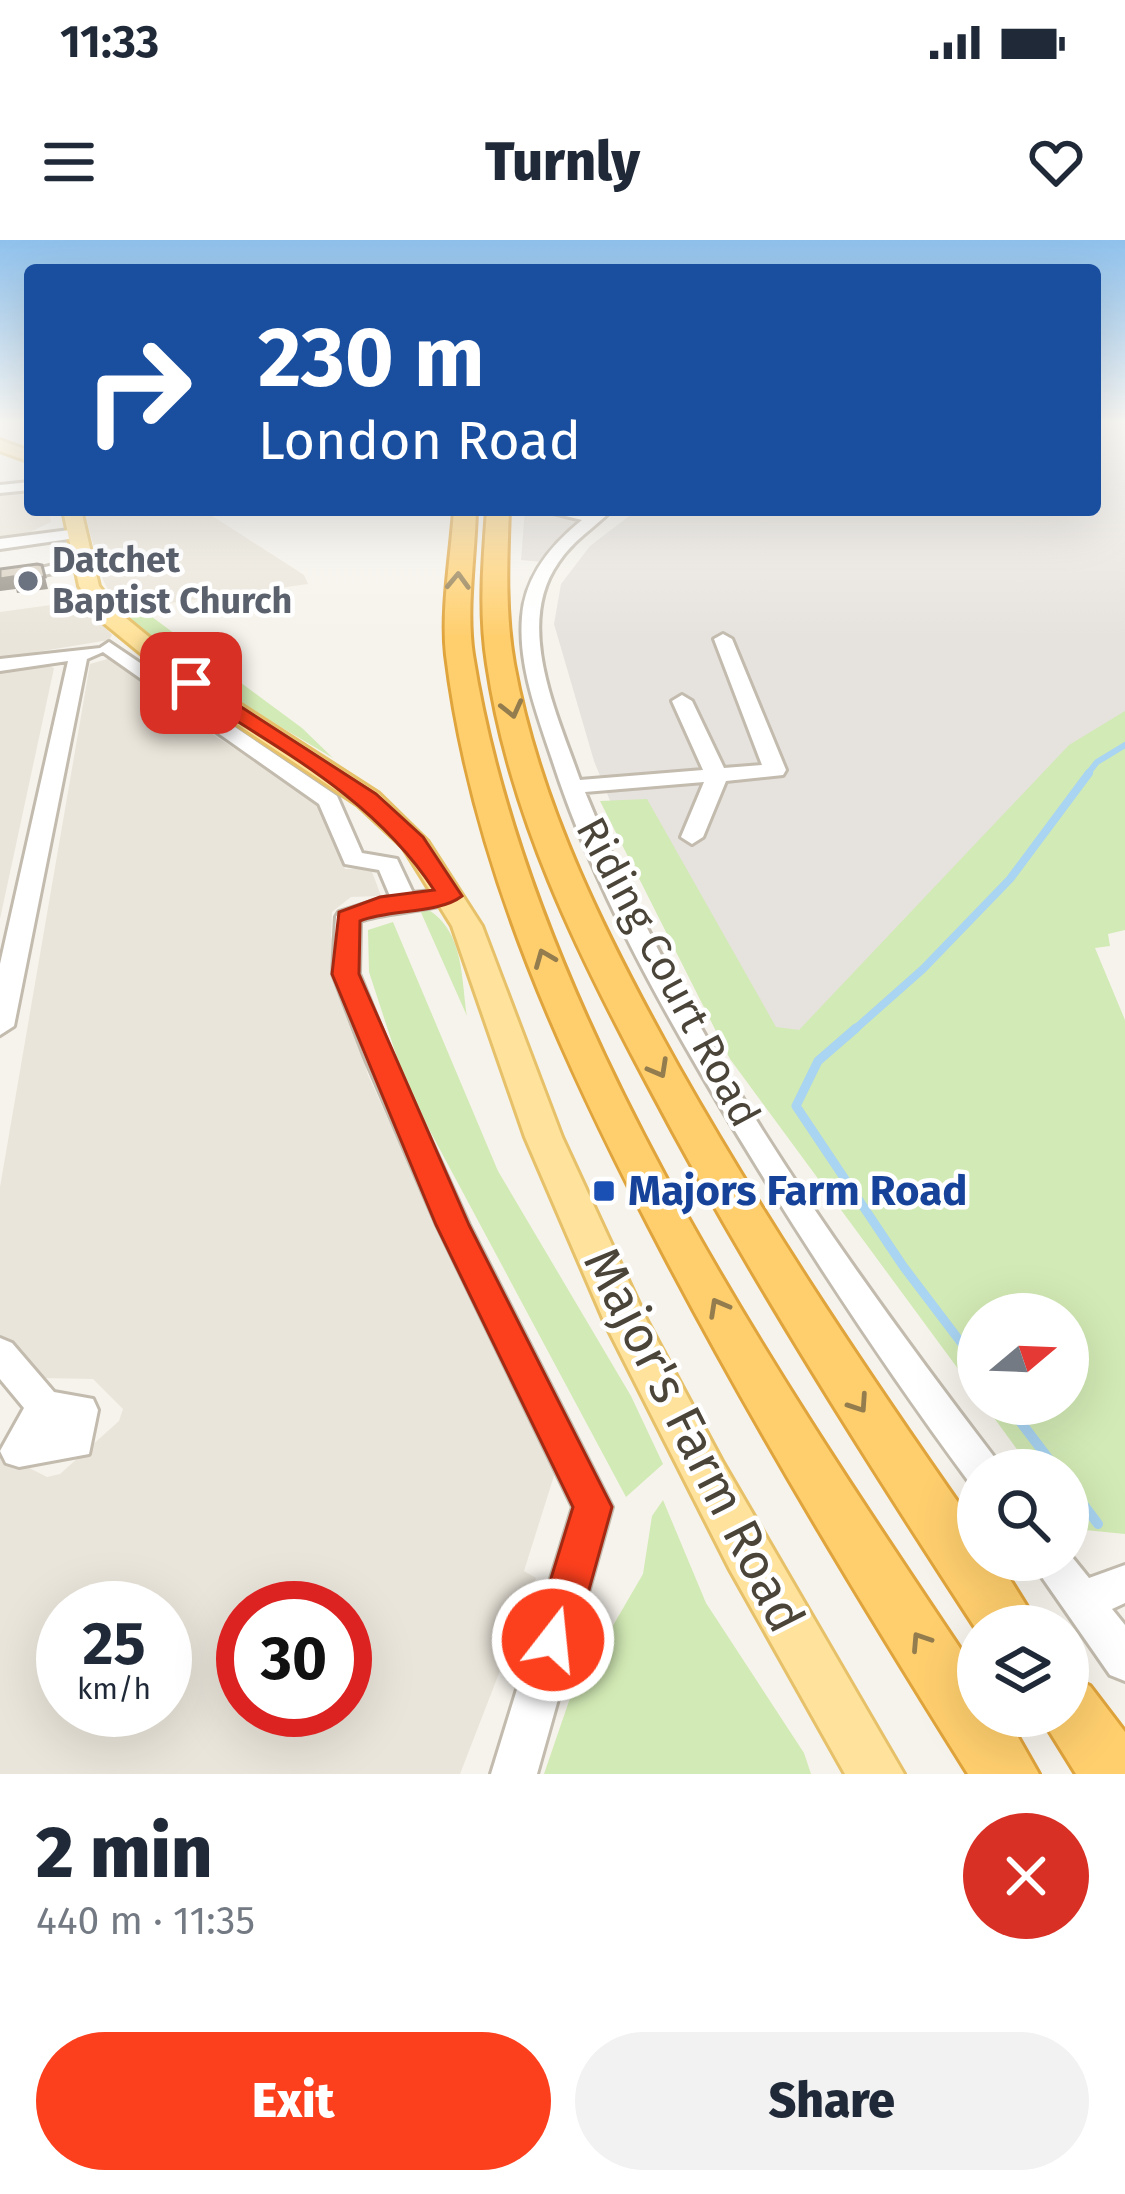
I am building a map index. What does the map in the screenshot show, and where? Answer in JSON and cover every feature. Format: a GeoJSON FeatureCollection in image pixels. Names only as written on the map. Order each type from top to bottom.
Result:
{"type":"FeatureCollection","features":[{"type":"Feature","properties":{"kind":"highway"},"geometry":{"type":"LineString","coordinates":[[465,516],[458,625],[475,748],[511,867],[554,983],[628,1138],[741,1347],[882,1583],[1006,1774]]}},
{"type":"Feature","properties":{"kind":"highway"},"geometry":{"type":"LineString","coordinates":[[498,516],[494,585],[509,704],[552,838],[596,944],[748,1228],[836,1370],[995,1605]]}},
{"type":"Feature","properties":{"kind":"highway"},"geometry":{"type":"LineString","coordinates":[[1089,1737],[1116,1774]]}},
{"type":"Feature","properties":{"kind":"main road","name":"Major's Farm Road"},"geometry":{"type":"LineString","coordinates":[[74,522],[98,603],[138,640],[245,721],[368,799],[414,842],[450,896],[468,929],[556,1168],[652,1373],[791,1631],[876,1774]]}},
{"type":"Feature","properties":{"kind":"street","name":"Riding Court Road"},"geometry":{"type":"LineString","coordinates":[[596,516],[564,544],[540,579],[530,628],[545,704],[572,787],[654,965],[720,1083],[825,1250],[967,1449]]}},
{"type":"Feature","properties":{"kind":"street"},"geometry":{"type":"LineString","coordinates":[[0,544],[74,522]]}},
{"type":"Feature","properties":{"kind":"street"},"geometry":{"type":"LineString","coordinates":[[28,573],[83,563]]}},
{"type":"Feature","properties":{"kind":"street"},"geometry":{"type":"LineString","coordinates":[[572,787],[775,770],[724,639]]}},
{"type":"Feature","properties":{"kind":"street"},"geometry":{"type":"LineString","coordinates":[[0,665],[78,656],[138,640]]}},
{"type":"Feature","properties":{"kind":"street"},"geometry":{"type":"LineString","coordinates":[[109,648],[328,801],[353,859],[389,864],[404,902]]}},
{"type":"Feature","properties":{"kind":"street"},"geometry":{"type":"LineString","coordinates":[[0,1026],[78,656]]}},
{"type":"Feature","properties":{"kind":"street"},"geometry":{"type":"LineString","coordinates":[[682,701],[717,776],[692,836]]}},
{"type":"Feature","properties":{"kind":"street"},"geometry":{"type":"LineString","coordinates":[[450,896],[348,917],[346,974],[453,1225],[593,1507],[514,1774]]}},
{"type":"Feature","properties":{"kind":"street"},"geometry":{"type":"LineString","coordinates":[[0,1353],[44,1406]]}},
{"type":"Feature","properties":{"kind":"street"},"geometry":{"type":"LineString","coordinates":[[1066,1581],[1125,1660]]}},
{"type":"Feature","properties":{"kind":"street"},"geometry":{"type":"LineString","coordinates":[[1081,1601],[1125,1585]]}},
{"type":"Feature","properties":{"kind":"shaded area"},"geometry":{"type":"Polygon","coordinates":[[[0,495],[24,495],[24,516],[50,516],[51,522],[20,537],[0,539],[0,495]]]}},
{"type":"Feature","properties":{"kind":"shaded area"},"geometry":{"type":"Polygon","coordinates":[[[1101,495],[1125,495],[1125,745],[818,1061],[752,1052],[613,808],[594,761],[554,624],[561,584],[590,546],[629,516],[1101,516],[1101,495]]]}},
{"type":"Feature","properties":{"kind":"shaded area"},"geometry":{"type":"Polygon","coordinates":[[[86,516],[212,516],[304,575],[308,584],[119,610],[103,580],[86,516]]]}},
{"type":"Feature","properties":{"kind":"shaded area"},"geometry":{"type":"Polygon","coordinates":[[[525,516],[588,516],[542,562],[521,560],[525,516]]]}},
{"type":"Feature","properties":{"kind":"shaded area"},"geometry":{"type":"Polygon","coordinates":[[[80,601],[112,635],[109,640],[0,658],[0,612],[80,601]]]}},
{"type":"Feature","properties":{"kind":"shaded area"},"geometry":{"type":"Polygon","coordinates":[[[111,658],[218,738],[307,793],[323,813],[345,869],[371,869],[381,896],[351,897],[332,912],[331,936],[368,1075],[423,1196],[564,1444],[524,1571],[536,1578],[460,1774],[0,1774],[0,1453],[47,1477],[60,1474],[119,1421],[123,1409],[93,1379],[42,1378],[0,1343],[0,1187],[90,664],[111,658]]]}},
{"type":"Feature","properties":{"kind":"shaded area"},"geometry":{"type":"Polygon","coordinates":[[[43,664],[54,668],[0,919],[0,671],[43,664]]]}},
{"type":"Feature","properties":{"kind":"green space"},"geometry":{"type":"Polygon","coordinates":[[[140,608],[302,728],[333,758],[224,693],[119,610],[140,608]]]}},
{"type":"Feature","properties":{"kind":"green space"},"geometry":{"type":"Polygon","coordinates":[[[1125,711],[1125,930],[1108,934],[1110,946],[1095,948],[1125,1020],[1125,1534],[1089,1530],[1089,1449],[1017,1449],[999,1425],[1089,1425],[1089,1293],[957,1293],[957,1367],[730,1059],[600,801],[647,799],[776,1027],[799,1030],[1069,745],[1125,711]]]}},
{"type":"Feature","properties":{"kind":"green space"},"geometry":{"type":"Polygon","coordinates":[[[419,908],[453,940],[467,1016],[419,908]]]}},
{"type":"Feature","properties":{"kind":"green space"},"geometry":{"type":"Polygon","coordinates":[[[393,922],[498,1171],[631,1396],[663,1464],[626,1497],[407,1088],[369,972],[368,930],[393,922]]]}},
{"type":"Feature","properties":{"kind":"green space"},"geometry":{"type":"Polygon","coordinates":[[[663,1500],[706,1603],[804,1753],[811,1774],[544,1774],[569,1701],[643,1574],[652,1516],[663,1500]]]}},
{"type":"Feature","properties":{"kind":"building"},"geometry":{"type":"Polygon","coordinates":[[[42,565],[45,577],[0,579],[0,569],[42,565]]]}},
{"type":"Feature","properties":{"kind":"waterway"},"geometry":{"type":"LineString","coordinates":[[1086,776],[1097,762],[1125,745]]}},
{"type":"Feature","properties":{"kind":"waterway"},"geometry":{"type":"LineString","coordinates":[[853,1031],[923,969],[1010,879],[1089,773]]}},
{"type":"Feature","properties":{"kind":"waterway"},"geometry":{"type":"LineString","coordinates":[[856,1028],[818,1061],[796,1106],[903,1266],[957,1337]]}},
{"type":"Feature","properties":{"kind":"waterway"},"geometry":{"type":"LineString","coordinates":[[1023,1425],[1041,1449]]}},
{"type":"Feature","properties":{"kind":"waterway"},"geometry":{"type":"LineString","coordinates":[[1089,1512],[1098,1524]]}},
{"type":"Feature","properties":{"kind":"place","name":"Datchet Baptist Church"},"geometry":{"type":"Point","coordinates":[28,581]}},
{"type":"Feature","properties":{"kind":"place","name":"Majors Farm Road"},"geometry":{"type":"Point","coordinates":[604,1191]}},
{"type":"Feature","properties":{"kind":"route"},"geometry":{"type":"LineString","coordinates":[[191,683],[368,799],[414,842],[450,896],[380,904],[348,917],[346,974],[453,1225],[593,1507],[553,1640]]}}]}
